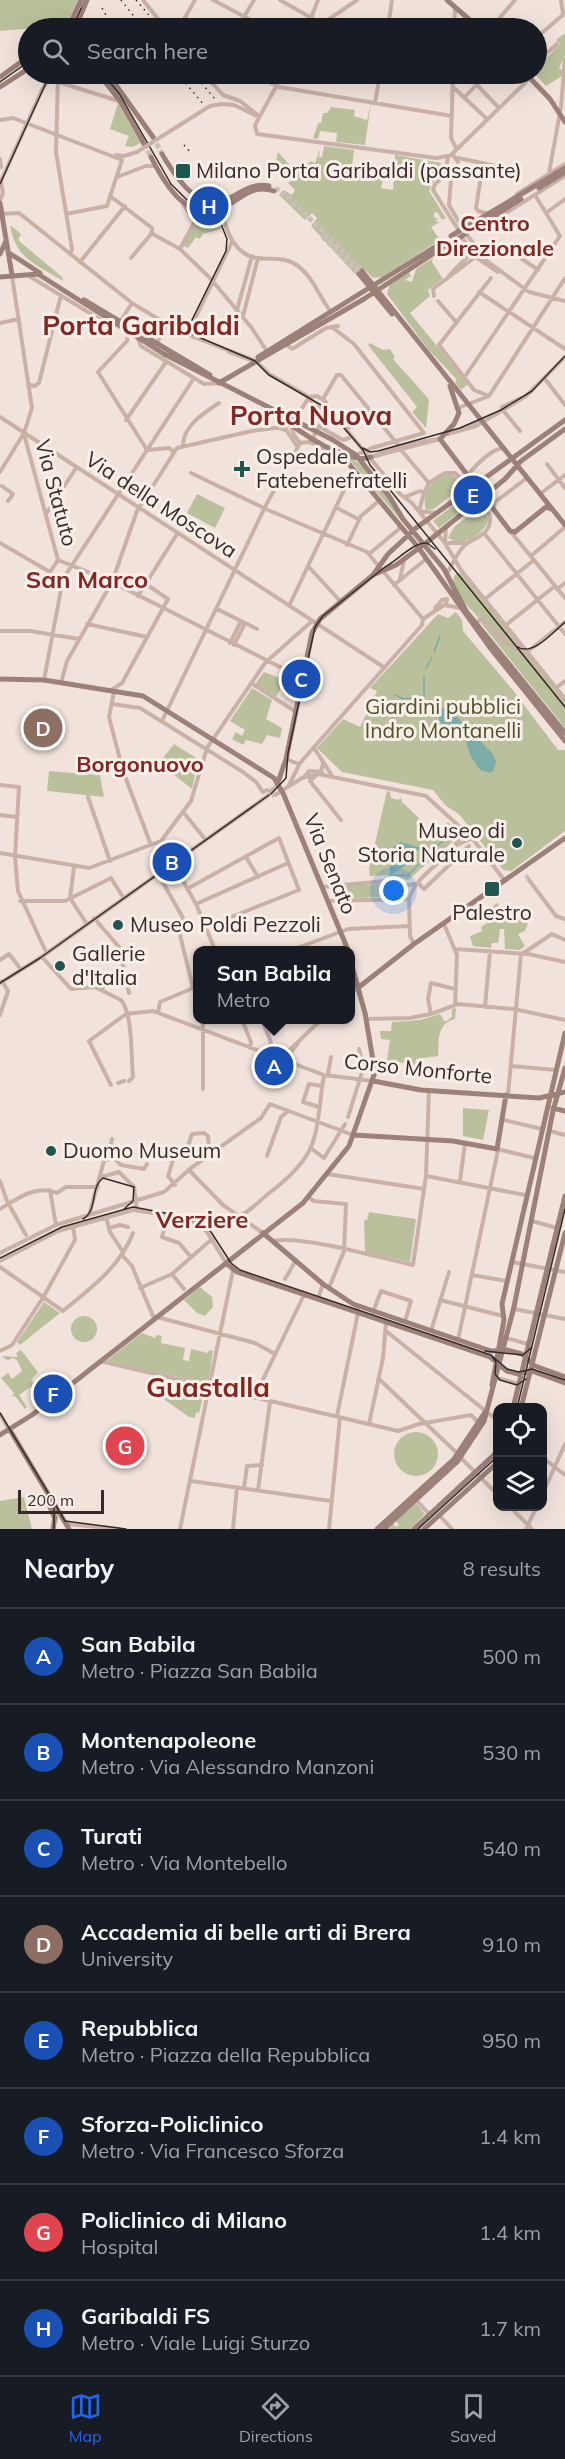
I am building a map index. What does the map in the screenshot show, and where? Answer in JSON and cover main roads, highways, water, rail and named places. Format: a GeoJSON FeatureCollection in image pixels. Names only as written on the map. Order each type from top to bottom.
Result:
{"type":"FeatureCollection","features":[{"type":"Feature","properties":{"kind":"water"},"geometry":{"type":"Polygon","coordinates":[[[431,702],[454,714],[492,753],[496,761],[494,770],[490,773],[480,770],[470,755],[465,737],[441,723],[431,702]]]}},
{"type":"Feature","properties":{"kind":"water"},"geometry":{"type":"Polygon","coordinates":[[[401,842],[418,847],[429,846],[417,851],[402,848],[405,866],[390,875],[390,852],[401,842]]]}},
{"type":"Feature","properties":{"kind":"waterway"},"geometry":{"type":"LineString","coordinates":[[434,652],[440,636]]}},
{"type":"Feature","properties":{"kind":"waterway"},"geometry":{"type":"LineString","coordinates":[[426,668],[432,657]]}},
{"type":"Feature","properties":{"kind":"waterway"},"geometry":{"type":"LineString","coordinates":[[424,676],[424,697]]}},
{"type":"Feature","properties":{"kind":"waterway"},"geometry":{"type":"LineString","coordinates":[[396,695],[403,699],[411,698]]}},
{"type":"Feature","properties":{"kind":"waterway"},"geometry":{"type":"LineString","coordinates":[[389,876],[408,875],[454,830]]}},
{"type":"Feature","properties":{"kind":"tunnel"},"geometry":{"type":"LineString","coordinates":[[153,137],[162,154]]}},
{"type":"Feature","properties":{"kind":"tunnel"},"geometry":{"type":"LineString","coordinates":[[144,144],[151,157]]}},
{"type":"Feature","properties":{"kind":"tunnel"},"geometry":{"type":"LineString","coordinates":[[275,188],[286,195],[362,271]]}},
{"type":"Feature","properties":{"kind":"tunnel"},"geometry":{"type":"LineString","coordinates":[[323,237],[359,274]]}},
{"type":"Feature","properties":{"kind":"tunnel"},"geometry":{"type":"LineString","coordinates":[[526,875],[529,880]]}},
{"type":"Feature","properties":{"kind":"tram line"},"geometry":{"type":"LineString","coordinates":[[77,18],[85,0]]}},
{"type":"Feature","properties":{"kind":"tram line"},"geometry":{"type":"LineString","coordinates":[[0,82],[18,69]]}},
{"type":"Feature","properties":{"kind":"tram line"},"geometry":{"type":"LineString","coordinates":[[0,184],[45,84]]}},
{"type":"Feature","properties":{"kind":"tram line"},"geometry":{"type":"LineString","coordinates":[[111,84],[120,95],[171,184],[191,204],[215,209],[227,239],[226,251],[189,326],[189,333],[255,361],[269,375],[328,409],[363,450],[370,465],[565,707]]}},
{"type":"Feature","properties":{"kind":"tram line"},"geometry":{"type":"LineString","coordinates":[[363,448],[370,452],[378,451],[460,428],[501,410],[532,391],[565,356]]}},
{"type":"Feature","properties":{"kind":"tram line"},"geometry":{"type":"LineString","coordinates":[[271,794],[286,778],[288,753],[315,627],[323,616],[416,545],[427,543],[435,549]]}},
{"type":"Feature","properties":{"kind":"tram line"},"geometry":{"type":"LineString","coordinates":[[516,646],[529,649],[542,642],[565,622]]}},
{"type":"Feature","properties":{"kind":"tram line"},"geometry":{"type":"LineString","coordinates":[[0,983],[40,958],[269,795]]}},
{"type":"Feature","properties":{"kind":"tram line"},"geometry":{"type":"LineString","coordinates":[[83,1219],[91,1210],[97,1187],[103,1178],[134,1187],[133,1201],[124,1209]]}},
{"type":"Feature","properties":{"kind":"tram line"},"geometry":{"type":"LineString","coordinates":[[0,1258],[62,1227],[133,1207],[176,1215],[202,1224],[211,1232],[231,1263],[240,1270],[491,1355],[507,1369],[519,1372],[532,1369],[565,1380]]}},
{"type":"Feature","properties":{"kind":"tram line"},"geometry":{"type":"LineString","coordinates":[[518,1403],[565,1209]]}},
{"type":"Feature","properties":{"kind":"tram line"},"geometry":{"type":"LineString","coordinates":[[485,1351],[523,1355],[532,1347]]}},
{"type":"Feature","properties":{"kind":"tram line"},"geometry":{"type":"LineString","coordinates":[[492,1356],[496,1362],[495,1374],[500,1380],[517,1385],[526,1379]]}},
{"type":"Feature","properties":{"kind":"tram line"},"geometry":{"type":"LineString","coordinates":[[0,1413],[65,1521],[126,1529]]}},
{"type":"Feature","properties":{"kind":"tram line"},"geometry":{"type":"LineString","coordinates":[[418,1529],[497,1457]]}},
{"type":"Feature","properties":{"kind":"tram line"},"geometry":{"type":"LineString","coordinates":[[54,1506],[54,1529]]}},
{"type":"Feature","properties":{"kind":"railway"},"geometry":{"type":"LineString","coordinates":[[121,0],[135,18]]}},
{"type":"Feature","properties":{"kind":"railway"},"geometry":{"type":"LineString","coordinates":[[136,0],[151,18]]}},
{"type":"Feature","properties":{"kind":"railway"},"geometry":{"type":"LineString","coordinates":[[102,8],[106,15]]}},
{"type":"Feature","properties":{"kind":"railway"},"geometry":{"type":"LineString","coordinates":[[186,84],[204,105]]}},
{"type":"Feature","properties":{"kind":"railway"},"geometry":{"type":"LineString","coordinates":[[202,84],[215,99]]}},
{"type":"Feature","properties":{"kind":"railway"},"geometry":{"type":"LineString","coordinates":[[184,145],[190,152]]}},
{"type":"Feature","properties":{"kind":"place","name":"Milano Porta Garibaldi (passante)"},"geometry":{"type":"Point","coordinates":[183,171]}},
{"type":"Feature","properties":{"kind":"place","name":"Garibaldi FS"},"geometry":{"type":"Point","coordinates":[209,206]}},
{"type":"Feature","properties":{"kind":"place","name":"Ospedale Fatebenefratelli"},"geometry":{"type":"Point","coordinates":[242,469]}},
{"type":"Feature","properties":{"kind":"place","name":"Repubblica"},"geometry":{"type":"Point","coordinates":[473,495]}},
{"type":"Feature","properties":{"kind":"place","name":"Turati"},"geometry":{"type":"Point","coordinates":[301,679]}},
{"type":"Feature","properties":{"kind":"place","name":"Accademia di belle arti di Brera"},"geometry":{"type":"Point","coordinates":[43,728]}},
{"type":"Feature","properties":{"kind":"place","name":"Museo di Storia Naturale"},"geometry":{"type":"Point","coordinates":[517,843]}},
{"type":"Feature","properties":{"kind":"place","name":"Montenapoleone"},"geometry":{"type":"Point","coordinates":[172,862]}},
{"type":"Feature","properties":{"kind":"place","name":"Palestro"},"geometry":{"type":"Point","coordinates":[492,889]}},
{"type":"Feature","properties":{"kind":"place","name":"Museo Poldi Pezzoli"},"geometry":{"type":"Point","coordinates":[118,925]}},
{"type":"Feature","properties":{"kind":"place","name":"Gallerie d'Italia"},"geometry":{"type":"Point","coordinates":[60,966]}},
{"type":"Feature","properties":{"kind":"place","name":"San Babila"},"geometry":{"type":"Point","coordinates":[274,1066]}},
{"type":"Feature","properties":{"kind":"place","name":"Duomo Museum"},"geometry":{"type":"Point","coordinates":[51,1151]}},
{"type":"Feature","properties":{"kind":"place","name":"Sforza-Policlinico"},"geometry":{"type":"Point","coordinates":[53,1394]}},
{"type":"Feature","properties":{"kind":"place","name":"Policlinico di Milano"},"geometry":{"type":"Point","coordinates":[125,1446]}},
{"type":"Feature","properties":{"kind":"district","name":"Centro Direzionale"},"geometry":{"type":"Point","coordinates":[495,236]}},
{"type":"Feature","properties":{"kind":"district","name":"Porta Garibaldi"},"geometry":{"type":"Point","coordinates":[141,326]}},
{"type":"Feature","properties":{"kind":"district","name":"Porta Nuova"},"geometry":{"type":"Point","coordinates":[311,416]}},
{"type":"Feature","properties":{"kind":"district","name":"San Marco"},"geometry":{"type":"Point","coordinates":[87,580]}},
{"type":"Feature","properties":{"kind":"district","name":"Borgonuovo"},"geometry":{"type":"Point","coordinates":[140,764]}},
{"type":"Feature","properties":{"kind":"district","name":"Verziere"},"geometry":{"type":"Point","coordinates":[202,1220]}},
{"type":"Feature","properties":{"kind":"district","name":"Guastalla"},"geometry":{"type":"Point","coordinates":[208,1388]}},
{"type":"Feature","properties":{"kind":"park label","name":"Giardini pubblici Indro Montanelli"},"geometry":{"type":"Point","coordinates":[443,719]}}]}
